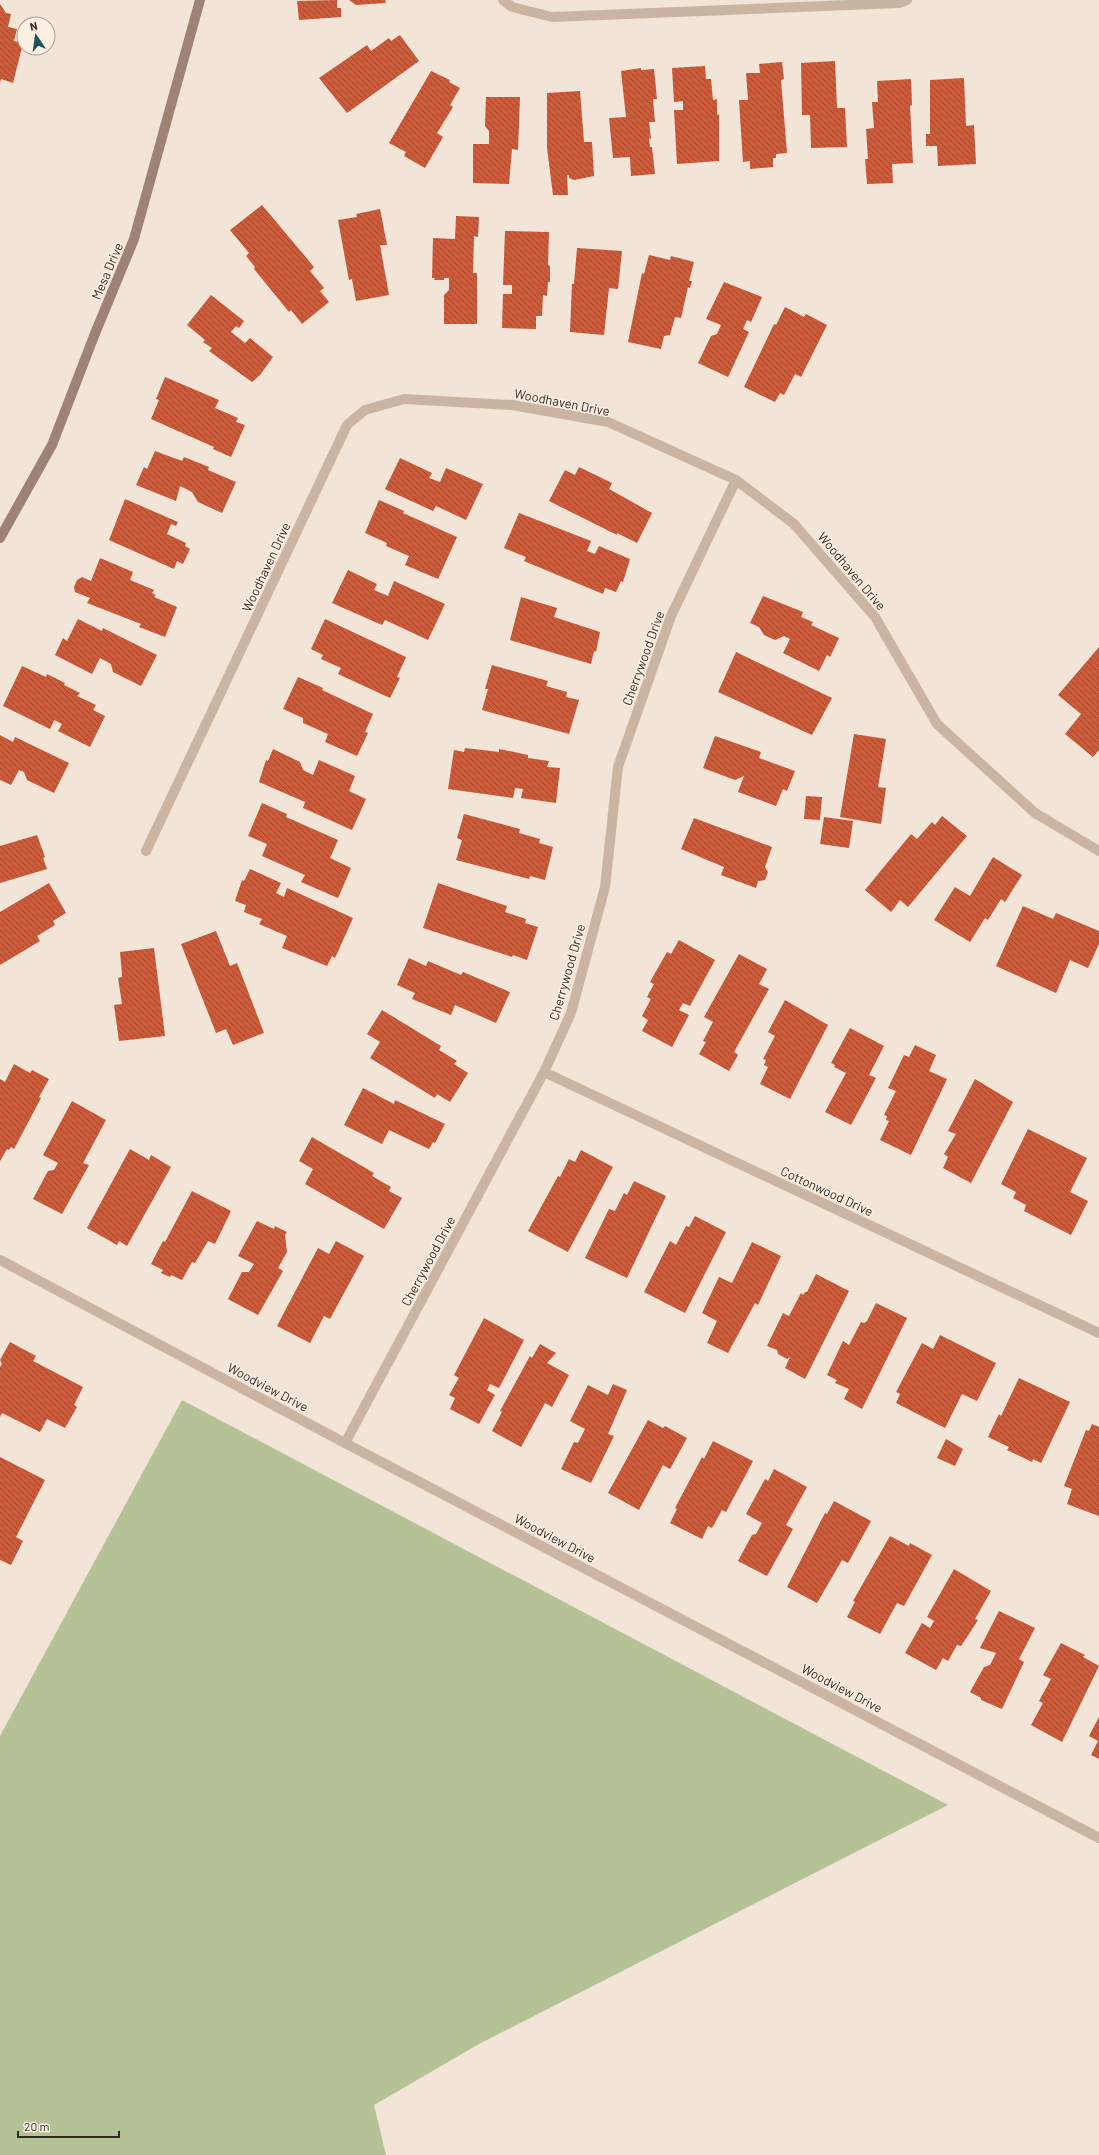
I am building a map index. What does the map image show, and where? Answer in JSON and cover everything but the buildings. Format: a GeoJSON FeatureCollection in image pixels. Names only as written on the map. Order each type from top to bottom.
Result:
{"type":"FeatureCollection","features":[{"type":"Feature","properties":{"kind":"main road","name":"Mesa Drive"},"geometry":{"type":"LineString","coordinates":[[0,538],[52,445],[94,336],[134,239],[200,0]]}},
{"type":"Feature","properties":{"kind":"street"},"geometry":{"type":"LineString","coordinates":[[502,0],[512,7],[552,17],[899,3],[907,0]]}},
{"type":"Feature","properties":{"kind":"street","name":"Woodhaven Drive"},"geometry":{"type":"LineString","coordinates":[[146,851],[347,425],[365,410],[404,399],[504,404],[608,422],[736,480],[794,524],[875,617],[937,724],[1035,813],[1099,851]]}},
{"type":"Feature","properties":{"kind":"street","name":"Cherrywood Drive"},"geometry":{"type":"LineString","coordinates":[[345,1443],[544,1072],[571,1013],[605,887],[618,767],[672,616],[736,480]]}},
{"type":"Feature","properties":{"kind":"street","name":"Cottonwood Drive"},"geometry":{"type":"LineString","coordinates":[[544,1072],[1099,1333]]}},
{"type":"Feature","properties":{"kind":"street","name":"Woodview Drive"},"geometry":{"type":"LineString","coordinates":[[0,1260],[345,1443],[1099,1838]]}},
{"type":"Feature","properties":{"kind":"green space"},"geometry":{"type":"Polygon","coordinates":[[[182,1400],[948,1805],[479,2044],[374,2105],[386,2155],[0,2155],[0,1736],[182,1400]]]}}]}
